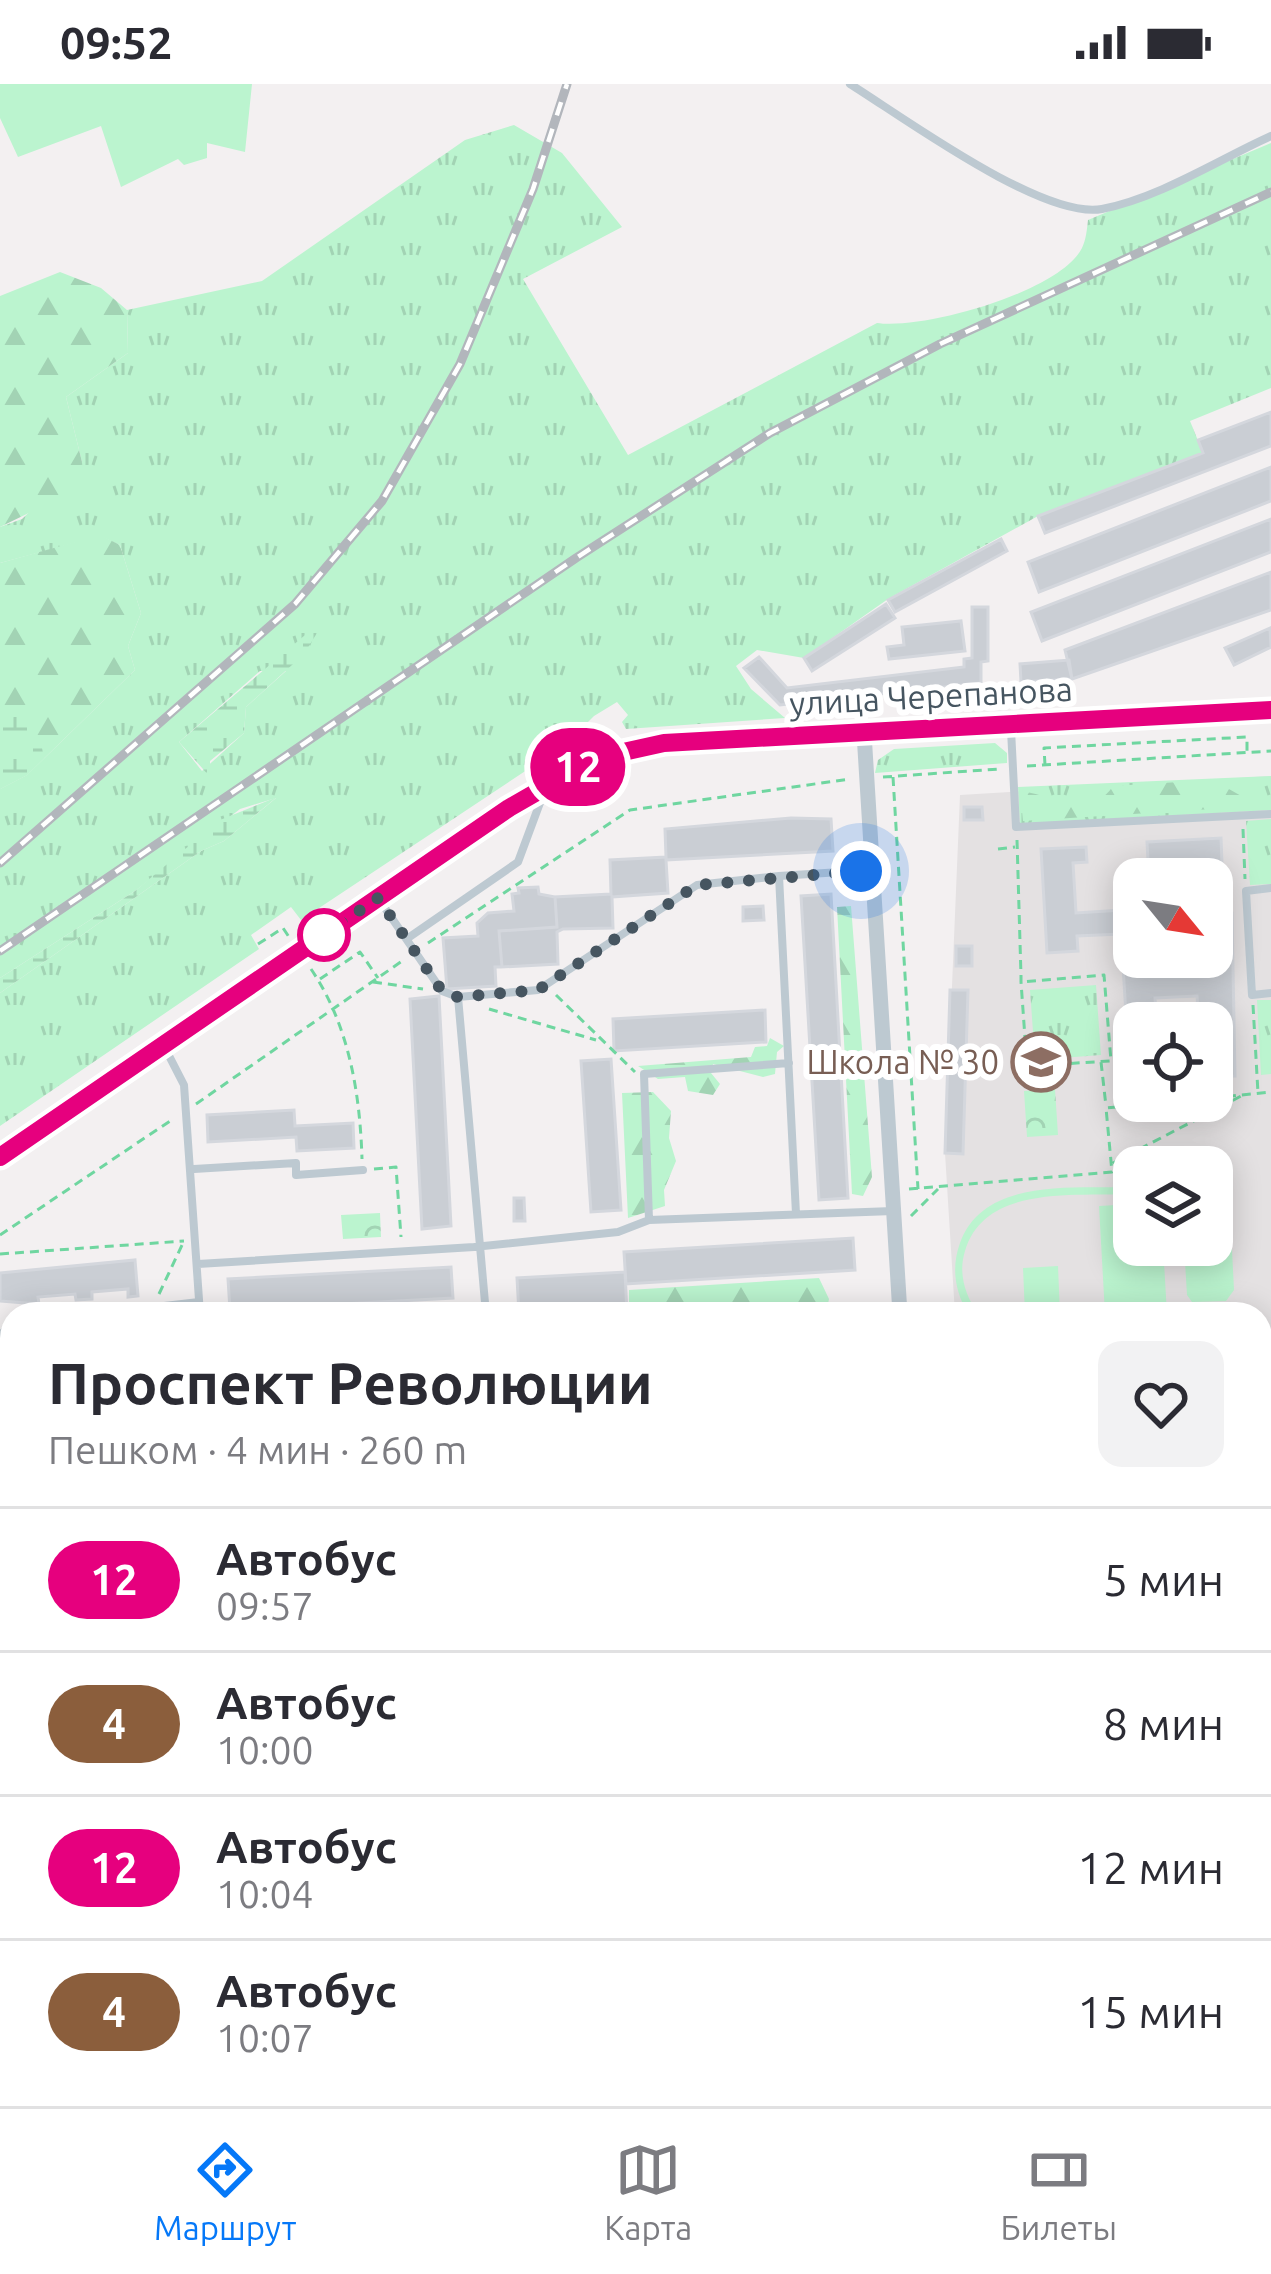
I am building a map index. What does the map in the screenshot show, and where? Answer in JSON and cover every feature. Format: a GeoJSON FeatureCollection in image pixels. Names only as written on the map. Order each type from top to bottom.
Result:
{"type":"FeatureCollection","features":[{"type":"Feature","properties":{"kind":"main road","name":"улица Черепанова"},"geometry":{"type":"LineString","coordinates":[[0,1157],[546,784],[596,758],[664,743],[1271,710]]}},
{"type":"Feature","properties":{"kind":"street"},"geometry":{"type":"LineString","coordinates":[[864,733],[901,1216],[900,1302]]}},
{"type":"Feature","properties":{"kind":"lane"},"geometry":{"type":"LineString","coordinates":[[850,84],[980,165],[1052,203],[1078,210],[1117,204],[1271,136]]}},
{"type":"Feature","properties":{"kind":"lane"},"geometry":{"type":"LineString","coordinates":[[1011,724],[1016,827],[1271,814]]}},
{"type":"Feature","properties":{"kind":"lane"},"geometry":{"type":"LineString","coordinates":[[409,938],[518,862],[546,784]]}},
{"type":"Feature","properties":{"kind":"lane"},"geometry":{"type":"LineString","coordinates":[[378,898],[442,991],[458,997],[547,985],[697,885],[872,870]]}},
{"type":"Feature","properties":{"kind":"lane"},"geometry":{"type":"LineString","coordinates":[[779,876],[796,1214]]}},
{"type":"Feature","properties":{"kind":"lane"},"geometry":{"type":"LineString","coordinates":[[1271,888],[1246,891],[1252,995],[1271,993]]}},
{"type":"Feature","properties":{"kind":"lane"},"geometry":{"type":"LineString","coordinates":[[458,997],[484,1302]]}},
{"type":"Feature","properties":{"kind":"lane"},"geometry":{"type":"LineString","coordinates":[[164,1046],[183,1076],[194,1169],[199,1302]]}},
{"type":"Feature","properties":{"kind":"lane"},"geometry":{"type":"LineString","coordinates":[[649,1220],[644,1077],[789,1063]]}},
{"type":"Feature","properties":{"kind":"lane"},"geometry":{"type":"LineString","coordinates":[[194,1169],[296,1163],[296,1175],[363,1170]]}},
{"type":"Feature","properties":{"kind":"lane"},"geometry":{"type":"LineString","coordinates":[[198,1264],[478,1246],[618,1232],[649,1220],[796,1214],[901,1216]]}},
{"type":"Feature","properties":{"kind":"path"},"geometry":{"type":"LineString","coordinates":[[1045,765],[1044,748],[1246,737],[1247,753]]}},
{"type":"Feature","properties":{"kind":"path"},"geometry":{"type":"LineString","coordinates":[[1179,740],[1180,757]]}},
{"type":"Feature","properties":{"kind":"path"},"geometry":{"type":"LineString","coordinates":[[1112,744],[1113,761]]}},
{"type":"Feature","properties":{"kind":"path"},"geometry":{"type":"LineString","coordinates":[[867,778],[1271,751]]}},
{"type":"Feature","properties":{"kind":"path"},"geometry":{"type":"LineString","coordinates":[[893,776],[918,1189]]}},
{"type":"Feature","properties":{"kind":"path"},"geometry":{"type":"LineString","coordinates":[[1242,815],[1246,891]]}},
{"type":"Feature","properties":{"kind":"path"},"geometry":{"type":"LineString","coordinates":[[1016,827],[1021,982],[1027,1066],[1111,1060],[1104,975],[1021,982]]}},
{"type":"Feature","properties":{"kind":"path"},"geometry":{"type":"LineString","coordinates":[[998,849],[1017,847]]}},
{"type":"Feature","properties":{"kind":"path"},"geometry":{"type":"LineString","coordinates":[[319,980],[360,952],[378,978]]}},
{"type":"Feature","properties":{"kind":"path"},"geometry":{"type":"LineString","coordinates":[[371,982],[442,991]]}},
{"type":"Feature","properties":{"kind":"path"},"geometry":{"type":"LineString","coordinates":[[547,985],[596,1040],[644,1077]]}},
{"type":"Feature","properties":{"kind":"path"},"geometry":{"type":"LineString","coordinates":[[1252,995],[1258,1093]]}},
{"type":"Feature","properties":{"kind":"path"},"geometry":{"type":"LineString","coordinates":[[458,997],[596,1040]]}},
{"type":"Feature","properties":{"kind":"path"},"geometry":{"type":"LineString","coordinates":[[336,1006],[355,1084],[363,1170],[396,1167],[401,1251]]}},
{"type":"Feature","properties":{"kind":"path"},"geometry":{"type":"LineString","coordinates":[[905,1190],[1112,1172],[1101,1061]]}},
{"type":"Feature","properties":{"kind":"path"},"geometry":{"type":"LineString","coordinates":[[1233,1095],[1271,1092]]}},
{"type":"Feature","properties":{"kind":"path"},"geometry":{"type":"LineString","coordinates":[[1112,1163],[1245,1094]]}},
{"type":"Feature","properties":{"kind":"path"},"geometry":{"type":"LineString","coordinates":[[1106,1108],[1113,1107]]}},
{"type":"Feature","properties":{"kind":"path"},"geometry":{"type":"LineString","coordinates":[[901,1216],[940,1187]]}},
{"type":"Feature","properties":{"kind":"path"},"geometry":{"type":"LineString","coordinates":[[0,1254],[197,1240]]}},
{"type":"Feature","properties":{"kind":"path"},"geometry":{"type":"LineString","coordinates":[[155,1302],[184,1241]]}},
{"type":"Feature","properties":{"kind":"shaded area","name":"Школа № 30"},"geometry":{"type":"Polygon","coordinates":[[[1271,776],[1271,1302],[954,1302],[945,1153],[960,795],[1271,776]]]}},
{"type":"Feature","properties":{"kind":"green space"},"geometry":{"type":"Polygon","coordinates":[[[0,84],[252,84],[245,152],[207,143],[207,158],[184,165],[178,159],[121,187],[101,126],[18,157],[0,118],[0,84]]]}},
{"type":"Feature","properties":{"kind":"green space"},"geometry":{"type":"Polygon","coordinates":[[[514,125],[562,153],[622,227],[523,279],[628,455],[877,323],[956,314],[1020,293],[1069,264],[1083,245],[1088,220],[1271,143],[1271,388],[1190,421],[1203,453],[1038,516],[888,599],[804,658],[757,650],[736,666],[751,689],[785,718],[626,729],[622,722],[628,715],[617,702],[594,716],[566,744],[301,920],[291,907],[251,935],[259,949],[0,1126],[0,993],[201,851],[224,841],[276,798],[240,809],[135,891],[0,978],[0,789],[27,775],[135,670],[128,646],[141,613],[120,545],[100,536],[0,563],[0,527],[22,519],[82,462],[66,397],[128,353],[127,310],[262,281],[465,140],[514,125]],[[260,671],[179,742],[202,771],[244,733],[246,707],[286,671],[260,671]]]}},
{"type":"Feature","properties":{"kind":"green space"},"geometry":{"type":"Polygon","coordinates":[[[60,272],[101,288],[127,310],[128,353],[66,397],[82,462],[76,490],[0,527],[0,296],[60,272]]]}},
{"type":"Feature","properties":{"kind":"green space"},"geometry":{"type":"Polygon","coordinates":[[[100,535],[120,545],[141,613],[128,646],[135,670],[27,775],[0,789],[0,563],[100,535]]]}},
{"type":"Feature","properties":{"kind":"green space"},"geometry":{"type":"Polygon","coordinates":[[[311,630],[317,633],[304,654],[246,707],[244,733],[210,761],[210,777],[179,742],[311,630]]]}},
{"type":"Feature","properties":{"kind":"green space"},"geometry":{"type":"Polygon","coordinates":[[[16,716],[40,738],[44,758],[27,775],[0,789],[0,723],[16,716]]]}},
{"type":"Feature","properties":{"kind":"green space"},"geometry":{"type":"Polygon","coordinates":[[[995,743],[1007,753],[1007,763],[875,773],[878,760],[894,749],[995,743]]]}},
{"type":"Feature","properties":{"kind":"green space"},"geometry":{"type":"Polygon","coordinates":[[[1271,776],[1271,810],[1020,824],[1018,787],[1271,776]]]}},
{"type":"Feature","properties":{"kind":"green space"},"geometry":{"type":"Polygon","coordinates":[[[1213,780],[1243,797],[1243,807],[1023,821],[1020,791],[1082,804],[1094,802],[1113,786],[1213,780]]]}},
{"type":"Feature","properties":{"kind":"green space"},"geometry":{"type":"Polygon","coordinates":[[[277,797],[224,841],[201,851],[0,993],[0,978],[135,891],[220,820],[277,797]]]}},
{"type":"Feature","properties":{"kind":"green space"},"geometry":{"type":"Polygon","coordinates":[[[1271,819],[1271,884],[1250,885],[1246,821],[1271,819]]]}},
{"type":"Feature","properties":{"kind":"green space"},"geometry":{"type":"Polygon","coordinates":[[[851,906],[872,1177],[863,1196],[852,1194],[837,907],[851,906]]]}},
{"type":"Feature","properties":{"kind":"green space"},"geometry":{"type":"Polygon","coordinates":[[[1096,985],[1101,1055],[1035,1060],[1030,990],[1096,985]]]}},
{"type":"Feature","properties":{"kind":"green space"},"geometry":{"type":"Polygon","coordinates":[[[1257,1000],[1271,1000],[1271,1074],[1261,1075],[1257,1000]]]}},
{"type":"Feature","properties":{"kind":"green space"},"geometry":{"type":"Polygon","coordinates":[[[770,1038],[784,1046],[777,1052],[775,1074],[763,1077],[713,1064],[711,1073],[720,1084],[713,1095],[688,1091],[685,1077],[658,1079],[638,1066],[751,1057],[755,1047],[767,1046],[770,1038]]]}},
{"type":"Feature","properties":{"kind":"green space"},"geometry":{"type":"Polygon","coordinates":[[[1055,1089],[1058,1135],[1027,1137],[1024,1091],[1055,1089]]]}},
{"type":"Feature","properties":{"kind":"green space"},"geometry":{"type":"Polygon","coordinates":[[[653,1092],[671,1111],[669,1138],[676,1161],[664,1190],[665,1206],[628,1218],[622,1093],[653,1092]]]}},
{"type":"Feature","properties":{"kind":"green space"},"geometry":{"type":"Polygon","coordinates":[[[1113,1187],[1113,1194],[1036,1198],[992,1214],[976,1229],[965,1251],[962,1267],[971,1302],[962,1302],[956,1279],[957,1252],[972,1221],[989,1206],[1035,1191],[1113,1187]]]}},
{"type":"Feature","properties":{"kind":"green space"},"geometry":{"type":"Polygon","coordinates":[[[1113,1205],[1113,1266],[1164,1266],[1166,1302],[1104,1302],[1099,1206],[1113,1205]]]}},
{"type":"Feature","properties":{"kind":"green space"},"geometry":{"type":"Polygon","coordinates":[[[380,1213],[381,1237],[343,1239],[341,1215],[380,1213]]]}},
{"type":"Feature","properties":{"kind":"green space"},"geometry":{"type":"Polygon","coordinates":[[[1058,1266],[1060,1302],[1024,1302],[1023,1268],[1058,1266]]]}},
{"type":"Feature","properties":{"kind":"green space"},"geometry":{"type":"Polygon","coordinates":[[[1185,1266],[1233,1266],[1234,1290],[1226,1301],[1192,1302],[1187,1295],[1185,1266]]]}},
{"type":"Feature","properties":{"kind":"green space"},"geometry":{"type":"Polygon","coordinates":[[[819,1278],[829,1299],[629,1302],[629,1290],[819,1278]]]}},
{"type":"Feature","properties":{"kind":"building"},"geometry":{"type":"Polygon","coordinates":[[[1271,412],[1271,446],[1045,533],[1038,516],[1203,453],[1198,440],[1271,412]]]}},
{"type":"Feature","properties":{"kind":"building"},"geometry":{"type":"Polygon","coordinates":[[[1271,467],[1271,501],[1039,592],[1028,562],[1271,467]]]}},
{"type":"Feature","properties":{"kind":"building"},"geometry":{"type":"Polygon","coordinates":[[[1271,519],[1271,552],[1042,641],[1031,612],[1271,519]]]}},
{"type":"Feature","properties":{"kind":"building"},"geometry":{"type":"Polygon","coordinates":[[[1001,539],[1007,551],[895,612],[888,600],[1001,539]]]}},
{"type":"Feature","properties":{"kind":"building"},"geometry":{"type":"Polygon","coordinates":[[[1271,572],[1271,610],[1072,679],[1065,650],[1271,572]]]}},
{"type":"Feature","properties":{"kind":"building"},"geometry":{"type":"Polygon","coordinates":[[[886,604],[895,618],[812,671],[804,658],[886,604]]]}},
{"type":"Feature","properties":{"kind":"building"},"geometry":{"type":"Polygon","coordinates":[[[972,607],[988,607],[988,661],[981,662],[981,683],[780,705],[744,668],[759,657],[787,688],[964,667],[964,659],[972,658],[972,607]]]}},
{"type":"Feature","properties":{"kind":"building"},"geometry":{"type":"Polygon","coordinates":[[[961,621],[965,651],[889,659],[887,647],[904,645],[902,627],[961,621]]]}},
{"type":"Feature","properties":{"kind":"building"},"geometry":{"type":"Polygon","coordinates":[[[1270,628],[1271,647],[1234,665],[1225,648],[1270,628]]]}},
{"type":"Feature","properties":{"kind":"building"},"geometry":{"type":"Polygon","coordinates":[[[1069,660],[1072,679],[1021,682],[1020,664],[1069,660]]]}},
{"type":"Feature","properties":{"kind":"building"},"geometry":{"type":"Polygon","coordinates":[[[964,807],[982,807],[983,820],[964,820],[964,807]]]}},
{"type":"Feature","properties":{"kind":"building"},"geometry":{"type":"Polygon","coordinates":[[[831,819],[833,851],[666,860],[668,893],[612,897],[613,928],[557,932],[558,964],[502,967],[499,931],[557,927],[555,897],[611,894],[610,860],[666,857],[665,829],[831,819]]]}},
{"type":"Feature","properties":{"kind":"building"},"geometry":{"type":"Polygon","coordinates":[[[1221,838],[1222,858],[1148,858],[1147,842],[1221,838]]]}},
{"type":"Feature","properties":{"kind":"building"},"geometry":{"type":"Polygon","coordinates":[[[1086,847],[1087,862],[1073,863],[1076,913],[1113,911],[1113,934],[1077,936],[1078,951],[1047,953],[1041,849],[1086,847]]]}},
{"type":"Feature","properties":{"kind":"building"},"geometry":{"type":"Polygon","coordinates":[[[538,887],[539,894],[555,897],[557,927],[499,931],[502,967],[495,967],[496,986],[447,989],[443,938],[478,936],[477,923],[488,913],[514,911],[512,894],[519,893],[518,888],[538,887]]]}},
{"type":"Feature","properties":{"kind":"building"},"geometry":{"type":"Polygon","coordinates":[[[831,894],[848,1198],[819,1200],[801,896],[831,894]]]}},
{"type":"Feature","properties":{"kind":"building"},"geometry":{"type":"Polygon","coordinates":[[[763,906],[764,920],[743,921],[743,907],[763,906]]]}},
{"type":"Feature","properties":{"kind":"building"},"geometry":{"type":"Polygon","coordinates":[[[956,946],[972,946],[972,966],[956,966],[956,946]]]}},
{"type":"Feature","properties":{"kind":"building"},"geometry":{"type":"Polygon","coordinates":[[[1233,967],[1235,1076],[1233,1002],[1197,1002],[1197,996],[1125,1002],[1124,978],[1233,978],[1233,967]]]}},
{"type":"Feature","properties":{"kind":"building"},"geometry":{"type":"Polygon","coordinates":[[[950,990],[968,990],[963,1154],[945,1153],[950,990]]]}},
{"type":"Feature","properties":{"kind":"building"},"geometry":{"type":"Polygon","coordinates":[[[439,996],[451,1226],[422,1229],[410,999],[439,996]]]}},
{"type":"Feature","properties":{"kind":"building"},"geometry":{"type":"Polygon","coordinates":[[[765,1010],[766,1042],[614,1051],[613,1019],[765,1010]]]}},
{"type":"Feature","properties":{"kind":"building"},"geometry":{"type":"Polygon","coordinates":[[[611,1059],[621,1210],[591,1212],[581,1061],[611,1059]]]}},
{"type":"Feature","properties":{"kind":"building"},"geometry":{"type":"Polygon","coordinates":[[[294,1110],[295,1126],[353,1123],[354,1148],[297,1151],[296,1137],[208,1142],[207,1115],[294,1110]]]}},
{"type":"Feature","properties":{"kind":"building"},"geometry":{"type":"Polygon","coordinates":[[[514,1198],[524,1198],[525,1221],[514,1221],[514,1198]]]}},
{"type":"Feature","properties":{"kind":"building"},"geometry":{"type":"Polygon","coordinates":[[[853,1238],[855,1270],[626,1284],[624,1252],[853,1238]]]}},
{"type":"Feature","properties":{"kind":"building"},"geometry":{"type":"Polygon","coordinates":[[[135,1260],[138,1296],[128,1297],[128,1289],[92,1292],[92,1299],[76,1300],[75,1294],[38,1297],[39,1302],[0,1301],[0,1273],[135,1260]]]}},
{"type":"Feature","properties":{"kind":"building"},"geometry":{"type":"Polygon","coordinates":[[[451,1267],[453,1298],[229,1302],[228,1279],[451,1267]]]}},
{"type":"Feature","properties":{"kind":"building"},"geometry":{"type":"Polygon","coordinates":[[[625,1272],[626,1302],[518,1302],[517,1278],[625,1272]]]}},
{"type":"Feature","properties":{"kind":"railway"},"geometry":{"type":"LineString","coordinates":[[0,863],[295,604],[382,501],[460,364],[533,189],[567,84]]}},
{"type":"Feature","properties":{"kind":"railway"},"geometry":{"type":"LineString","coordinates":[[0,951],[576,558],[770,433],[940,344],[1271,192]]}},
{"type":"Feature","properties":{"kind":"bus line","name":"12"},"geometry":{"type":"LineString","coordinates":[[0,1157],[509,808],[596,758],[664,743],[1271,710]]}},
{"type":"Feature","properties":{"kind":"place","name":"Школа № 30"},"geometry":{"type":"Point","coordinates":[1041,1062]}},
{"type":"Feature","properties":{"kind":"route"},"geometry":{"type":"LineString","coordinates":[[324,935],[378,898],[442,991],[458,997],[538,990],[697,885],[861,871]]}}]}
